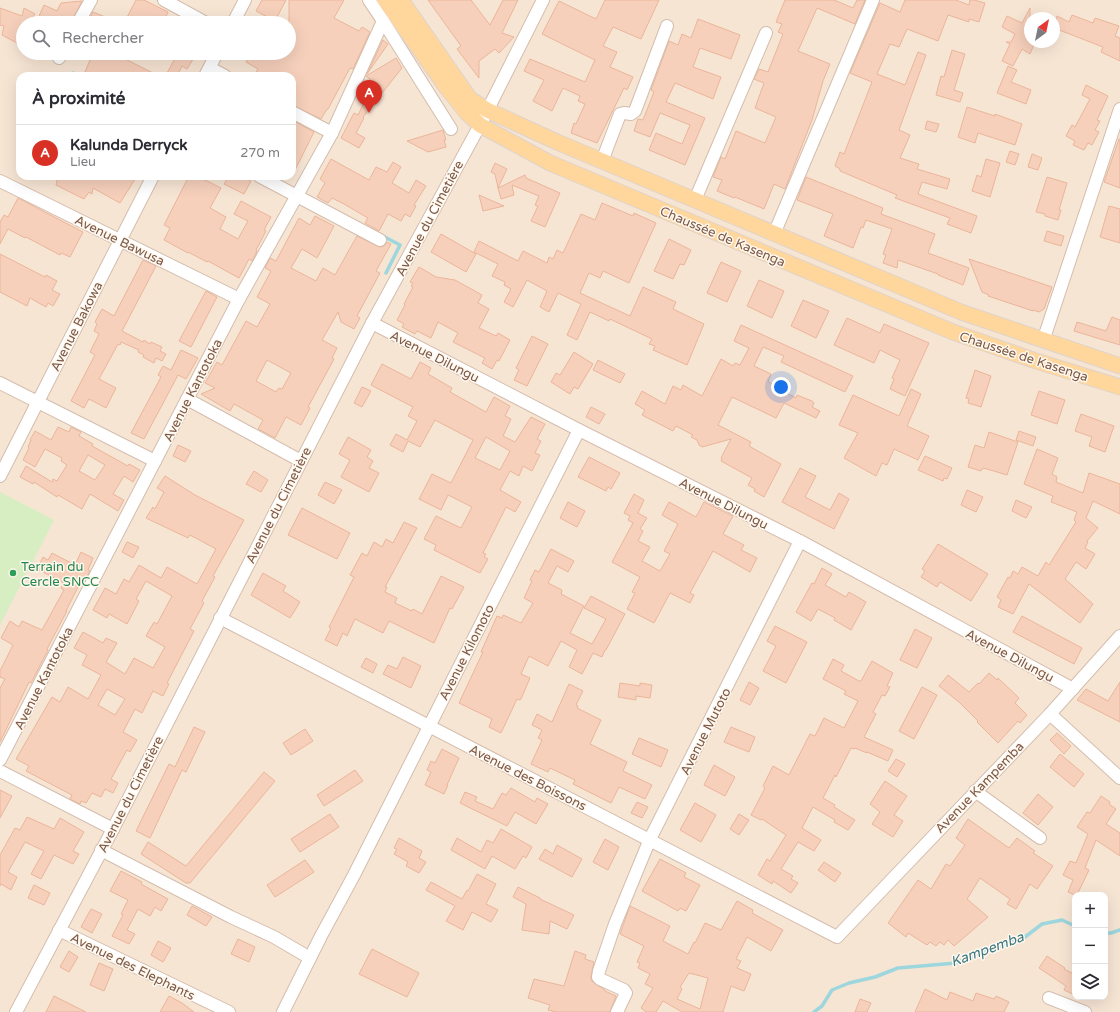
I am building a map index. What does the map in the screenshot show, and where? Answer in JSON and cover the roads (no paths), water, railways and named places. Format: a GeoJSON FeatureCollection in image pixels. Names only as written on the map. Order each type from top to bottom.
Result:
{"type":"FeatureCollection","features":[{"type":"Feature","properties":{"kind":"main road","name":"Chaussée de Kasenga"},"geometry":{"type":"LineString","coordinates":[[385,0],[456,100],[467,113],[480,125],[550,163],[953,332],[1033,360],[1120,387]]}},
{"type":"Feature","properties":{"kind":"main road","name":"Chaussée de Kasenga"},"geometry":{"type":"LineString","coordinates":[[401,0],[470,99],[487,110],[602,161],[961,312],[1120,366]]}},
{"type":"Feature","properties":{"kind":"main road"},"geometry":{"type":"LineString","coordinates":[[953,332],[961,312]]}},
{"type":"Feature","properties":{"kind":"street"},"geometry":{"type":"LineString","coordinates":[[82,16],[91,0]]}},
{"type":"Feature","properties":{"kind":"street"},"geometry":{"type":"LineString","coordinates":[[164,0],[193,16]]}},
{"type":"Feature","properties":{"kind":"street"},"geometry":{"type":"LineString","coordinates":[[237,16],[245,0]]}},
{"type":"Feature","properties":{"kind":"street"},"geometry":{"type":"LineString","coordinates":[[369,0],[384,21],[451,129]]}},
{"type":"Feature","properties":{"kind":"street","name":"Avenue du Cimetière"},"geometry":{"type":"LineString","coordinates":[[16,1012],[113,829],[372,323],[480,125],[543,0]]}},
{"type":"Feature","properties":{"kind":"street"},"geometry":{"type":"LineString","coordinates":[[774,234],[873,0]]}},
{"type":"Feature","properties":{"kind":"street","name":"Avenue Kantotoka"},"geometry":{"type":"LineString","coordinates":[[0,760],[239,299],[332,133],[384,21]]}},
{"type":"Feature","properties":{"kind":"street"},"geometry":{"type":"LineString","coordinates":[[602,161],[620,114],[631,114],[635,111],[667,26]]}},
{"type":"Feature","properties":{"kind":"street"},"geometry":{"type":"LineString","coordinates":[[695,200],[766,33]]}},
{"type":"Feature","properties":{"kind":"street"},"geometry":{"type":"LineString","coordinates":[[207,72],[213,60]]}},
{"type":"Feature","properties":{"kind":"street"},"geometry":{"type":"LineString","coordinates":[[1043,341],[1120,109]]}},
{"type":"Feature","properties":{"kind":"street"},"geometry":{"type":"LineString","coordinates":[[296,114],[332,133]]}},
{"type":"Feature","properties":{"kind":"street","name":"Avenue Bakowa"},"geometry":{"type":"LineString","coordinates":[[0,476],[151,180]]}},
{"type":"Feature","properties":{"kind":"street"},"geometry":{"type":"LineString","coordinates":[[266,180],[380,240]]}},
{"type":"Feature","properties":{"kind":"street","name":"Avenue Bawusa"},"geometry":{"type":"LineString","coordinates":[[1,184],[239,299]]}},
{"type":"Feature","properties":{"kind":"street","name":"Avenue Dilungu"},"geometry":{"type":"LineString","coordinates":[[372,323],[579,430],[800,541],[1073,689]]}},
{"type":"Feature","properties":{"kind":"street"},"geometry":{"type":"LineString","coordinates":[[0,383],[156,461]]}},
{"type":"Feature","properties":{"kind":"street"},"geometry":{"type":"LineString","coordinates":[[187,399],[301,461]]}},
{"type":"Feature","properties":{"kind":"street","name":"Avenue Kilomoto"},"geometry":{"type":"LineString","coordinates":[[283,1012],[579,430]]}},
{"type":"Feature","properties":{"kind":"street","name":"Avenue Mutoto"},"geometry":{"type":"LineString","coordinates":[[617,1012],[626,993],[624,990],[598,977],[615,924],[650,839],[800,541]]}},
{"type":"Feature","properties":{"kind":"street","name":"Avenue des Boissons"},"geometry":{"type":"LineString","coordinates":[[220,618],[650,839],[836,937]]}},
{"type":"Feature","properties":{"kind":"street","name":"Avenue Kampemba"},"geometry":{"type":"LineString","coordinates":[[836,937],[1050,714],[1120,636]]}},
{"type":"Feature","properties":{"kind":"street"},"geometry":{"type":"LineString","coordinates":[[1050,714],[1120,778]]}},
{"type":"Feature","properties":{"kind":"street"},"geometry":{"type":"LineString","coordinates":[[0,771],[113,829]]}},
{"type":"Feature","properties":{"kind":"street"},"geometry":{"type":"LineString","coordinates":[[975,791],[1040,838]]}},
{"type":"Feature","properties":{"kind":"street"},"geometry":{"type":"LineString","coordinates":[[101,850],[231,917],[274,937],[310,958]]}},
{"type":"Feature","properties":{"kind":"street","name":"Avenue des Elephants"},"geometry":{"type":"LineString","coordinates":[[59,930],[229,1012]]}},
{"type":"Feature","properties":{"kind":"street"},"geometry":{"type":"LineString","coordinates":[[1049,998],[1086,1012]]}},
{"type":"Feature","properties":{"kind":"waterway"},"geometry":{"type":"LineString","coordinates":[[381,235],[400,245],[386,273]]}},
{"type":"Feature","properties":{"kind":"waterway","name":"Kampemba"},"geometry":{"type":"LineString","coordinates":[[814,1012],[822,1006],[832,990],[849,983],[875,977],[898,968],[956,963],[1025,937],[1042,924],[1062,920],[1072,925]]}},
{"type":"Feature","properties":{"kind":"waterway","name":"Kampemba"},"geometry":{"type":"LineString","coordinates":[[1108,933],[1120,930]]}},
{"type":"Feature","properties":{"kind":"place","name":"Kalunda Derryck"},"geometry":{"type":"Point","coordinates":[369,113]}},
{"type":"Feature","properties":{"kind":"place","name":"Terrain du Cercle SNCC"},"geometry":{"type":"Point","coordinates":[13,573]}}]}
